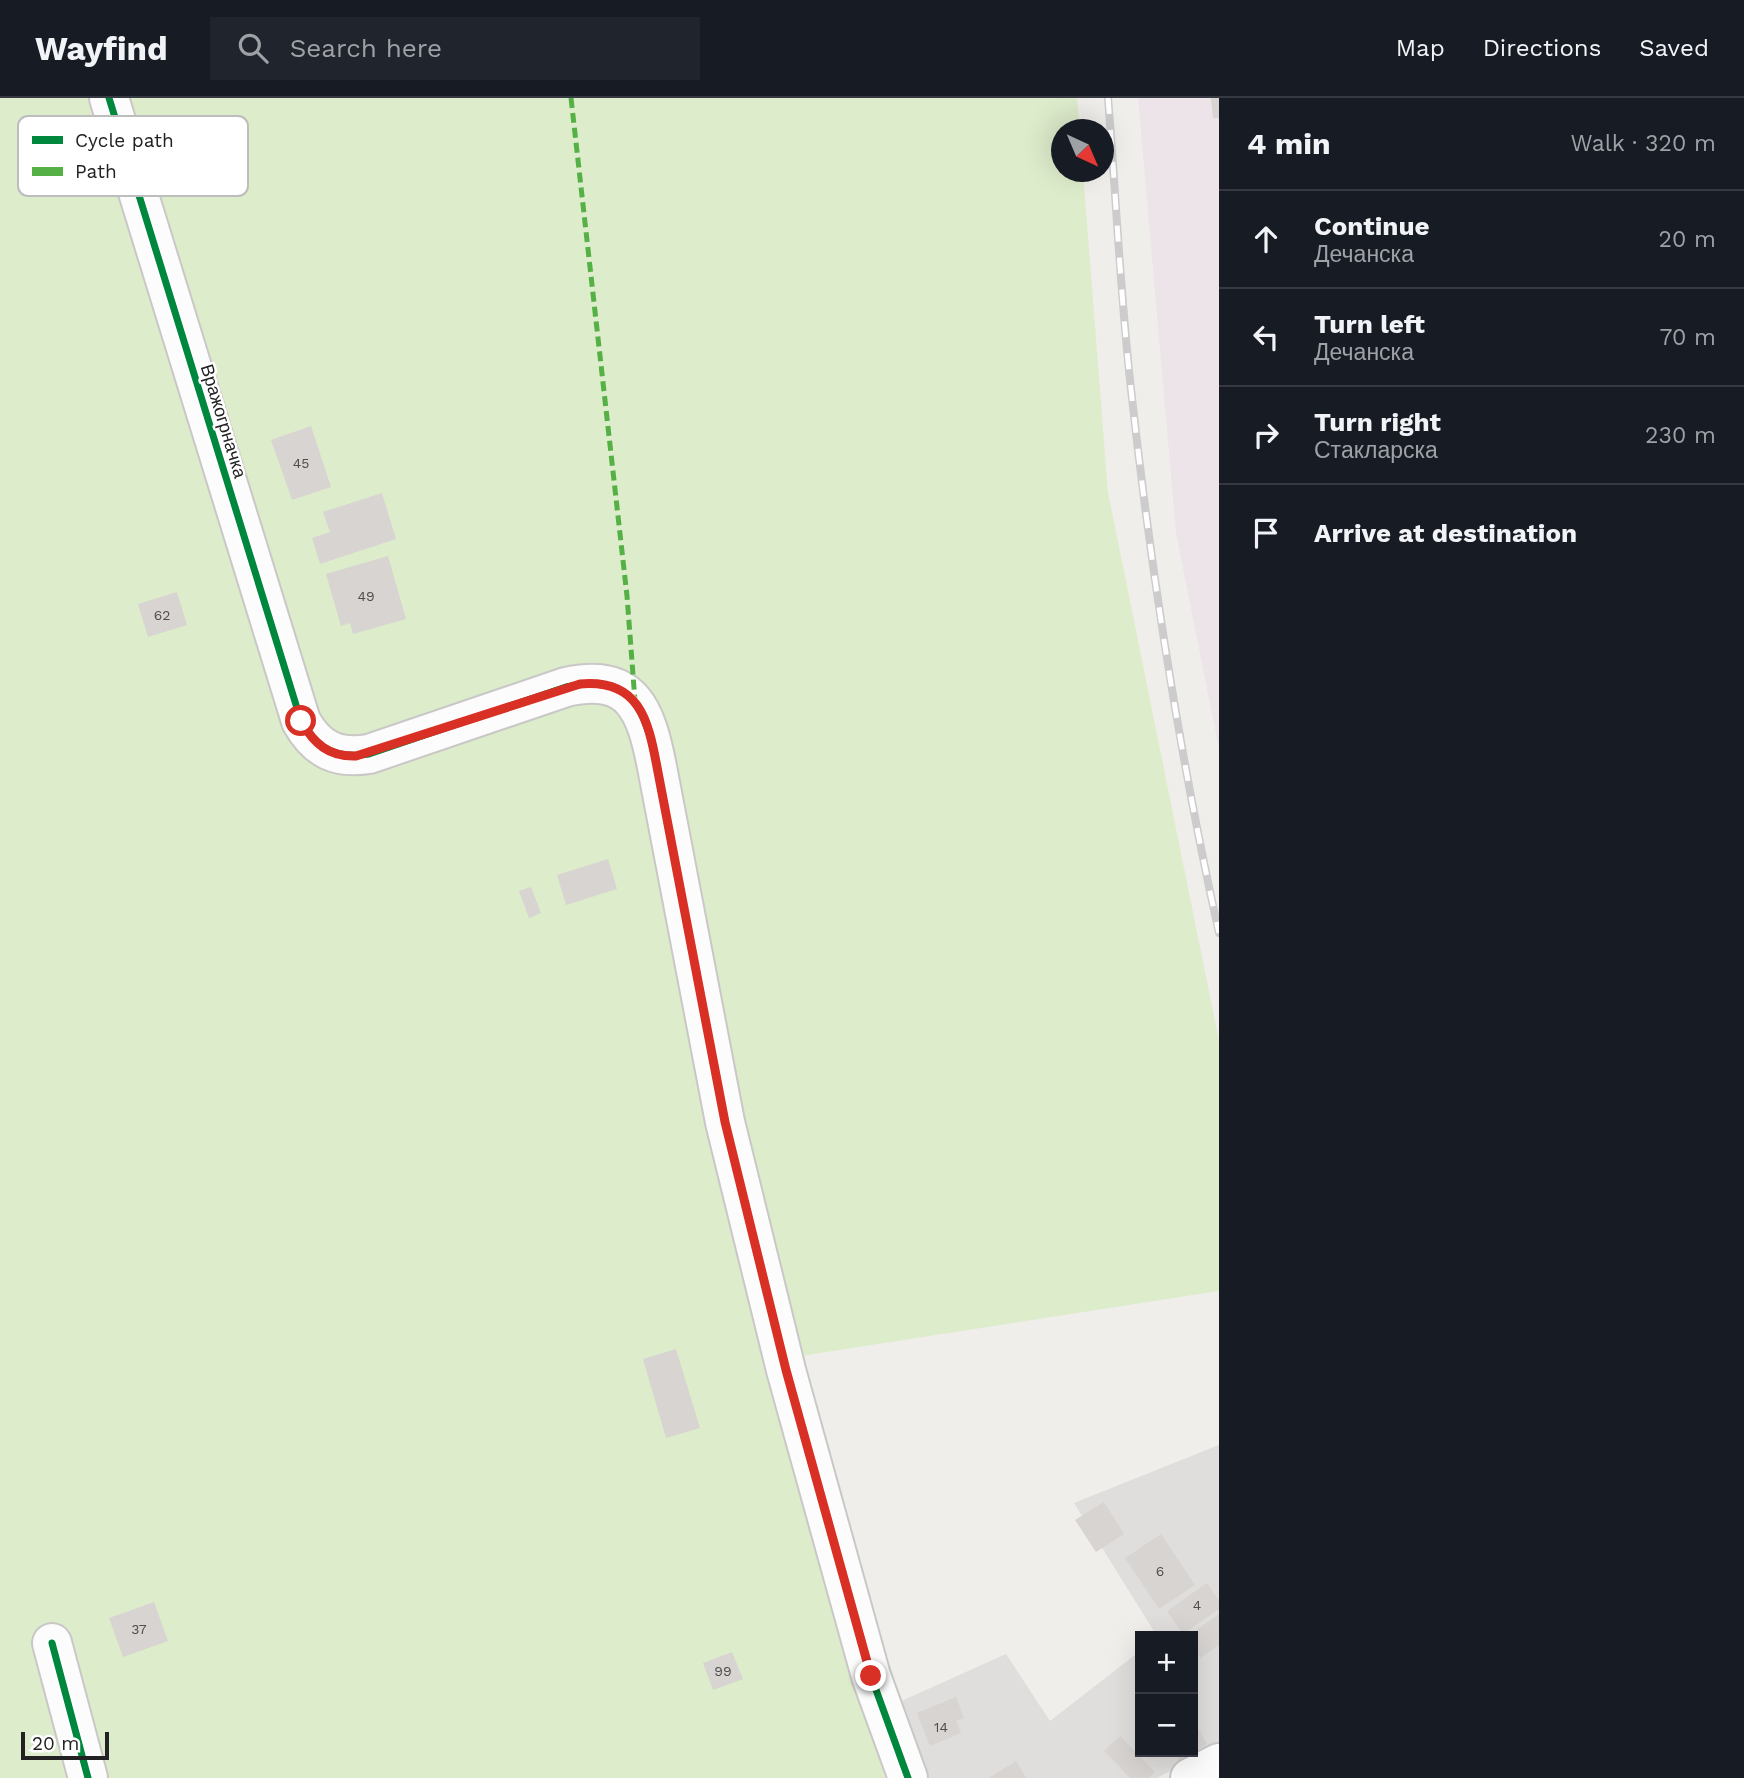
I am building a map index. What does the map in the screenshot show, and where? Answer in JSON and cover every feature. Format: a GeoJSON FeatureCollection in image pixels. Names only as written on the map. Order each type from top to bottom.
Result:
{"type":"FeatureCollection","features":[{"type":"Feature","properties":{"kind":"street","name":"Вражогрначка"},"geometry":{"type":"LineString","coordinates":[[109,98],[115,116]]}},
{"type":"Feature","properties":{"kind":"street","name":"Вражогрначка"},"geometry":{"type":"LineString","coordinates":[[139,196],[301,721],[320,747],[343,756],[369,754],[580,684],[607,684],[635,701],[651,737],[725,1122],[786,1370],[871,1676],[908,1778]]}},
{"type":"Feature","properties":{"kind":"street"},"geometry":{"type":"LineString","coordinates":[[52,1643],[88,1778]]}},
{"type":"Feature","properties":{"kind":"street"},"geometry":{"type":"LineString","coordinates":[[1191,1778],[1219,1763]]}},
{"type":"Feature","properties":{"kind":"shaded area"},"geometry":{"type":"Polygon","coordinates":[[[1138,98],[1219,98],[1219,749],[1176,533],[1138,98]]]}},
{"type":"Feature","properties":{"kind":"shaded area"},"geometry":{"type":"Polygon","coordinates":[[[1219,1445],[1219,1745],[1198,1756],[1198,1631],[1154,1631],[1074,1503],[1219,1445]]]}},
{"type":"Feature","properties":{"kind":"shaded area"},"geometry":{"type":"Polygon","coordinates":[[[1006,1654],[1050,1721],[1135,1655],[1135,1757],[1196,1757],[1157,1778],[929,1778],[897,1703],[1006,1654]]]}},
{"type":"Feature","properties":{"kind":"green space"},"geometry":{"type":"Polygon","coordinates":[[[0,98],[1077,98],[1079,119],[1051,119],[1051,182],[1084,182],[1108,492],[1219,1041],[1219,1291],[762,1362],[885,1778],[0,1778],[0,98]]]}},
{"type":"Feature","properties":{"kind":"building"},"geometry":{"type":"Polygon","coordinates":[[[1211,98],[1219,98],[1219,118],[1213,118],[1211,98]]]}},
{"type":"Feature","properties":{"kind":"building"},"geometry":{"type":"Polygon","coordinates":[[[311,426],[331,487],[292,500],[271,440],[311,426]]]}},
{"type":"Feature","properties":{"kind":"building"},"geometry":{"type":"Polygon","coordinates":[[[382,493],[396,539],[320,564],[312,538],[330,532],[323,512],[382,493]]]}},
{"type":"Feature","properties":{"kind":"building"},"geometry":{"type":"Polygon","coordinates":[[[388,556],[406,619],[353,634],[350,623],[341,626],[326,574],[388,556]]]}},
{"type":"Feature","properties":{"kind":"building"},"geometry":{"type":"Polygon","coordinates":[[[177,592],[187,625],[148,637],[138,604],[177,592]]]}},
{"type":"Feature","properties":{"kind":"building"},"geometry":{"type":"Polygon","coordinates":[[[608,859],[617,889],[566,905],[557,875],[608,859]]]}},
{"type":"Feature","properties":{"kind":"building"},"geometry":{"type":"Polygon","coordinates":[[[531,887],[541,913],[529,918],[519,891],[531,887]]]}},
{"type":"Feature","properties":{"kind":"building"},"geometry":{"type":"Polygon","coordinates":[[[676,1349],[700,1428],[666,1438],[643,1359],[676,1349]]]}},
{"type":"Feature","properties":{"kind":"building"},"geometry":{"type":"Polygon","coordinates":[[[1104,1502],[1124,1534],[1096,1552],[1075,1520],[1104,1502]]]}},
{"type":"Feature","properties":{"kind":"building"},"geometry":{"type":"Polygon","coordinates":[[[1161,1534],[1195,1585],[1159,1609],[1125,1558],[1161,1534]]]}},
{"type":"Feature","properties":{"kind":"building"},"geometry":{"type":"Polygon","coordinates":[[[1207,1583],[1219,1601],[1219,1609],[1187,1631],[1181,1631],[1167,1611],[1207,1583]]]}},
{"type":"Feature","properties":{"kind":"building"},"geometry":{"type":"Polygon","coordinates":[[[154,1602],[168,1641],[123,1657],[109,1618],[154,1602]]]}},
{"type":"Feature","properties":{"kind":"building"},"geometry":{"type":"Polygon","coordinates":[[[1219,1614],[1219,1645],[1200,1658],[1198,1631],[1195,1631],[1219,1614]]]}},
{"type":"Feature","properties":{"kind":"building"},"geometry":{"type":"Polygon","coordinates":[[[732,1652],[743,1679],[713,1690],[703,1663],[732,1652]]]}},
{"type":"Feature","properties":{"kind":"building"},"geometry":{"type":"Polygon","coordinates":[[[956,1697],[964,1718],[956,1721],[961,1733],[930,1746],[917,1713],[956,1697]]]}},
{"type":"Feature","properties":{"kind":"building"},"geometry":{"type":"Polygon","coordinates":[[[1198,1728],[1207,1744],[1198,1749],[1198,1728]]]}},
{"type":"Feature","properties":{"kind":"building"},"geometry":{"type":"Polygon","coordinates":[[[1120,1736],[1135,1751],[1135,1757],[1140,1757],[1155,1772],[1148,1778],[1130,1778],[1104,1751],[1120,1736]]]}},
{"type":"Feature","properties":{"kind":"building"},"geometry":{"type":"Polygon","coordinates":[[[1016,1761],[1026,1778],[989,1778],[1016,1761]]]}},
{"type":"Feature","properties":{"kind":"railway"},"geometry":{"type":"LineString","coordinates":[[1108,98],[1127,353],[1148,526],[1167,662],[1219,933]]}},
{"type":"Feature","properties":{"kind":"marked path"},"geometry":{"type":"LineString","coordinates":[[571,98],[627,596],[635,701]]}},
{"type":"Feature","properties":{"kind":"cycle path"},"geometry":{"type":"LineString","coordinates":[[109,98],[115,116]]}},
{"type":"Feature","properties":{"kind":"cycle path"},"geometry":{"type":"LineString","coordinates":[[139,196],[301,721],[314,739],[321,746],[338,753],[369,754],[566,687],[589,684],[607,685],[621,691],[641,713],[653,747],[725,1122],[786,1370],[871,1676],[908,1778]]}},
{"type":"Feature","properties":{"kind":"cycle path"},"geometry":{"type":"LineString","coordinates":[[52,1643],[88,1778]]}},
{"type":"Feature","properties":{"kind":"route"},"geometry":{"type":"LineString","coordinates":[[301,721],[320,747],[343,756],[356,756],[580,684],[607,684],[619,689],[635,701],[641,710],[651,737],[725,1122],[786,1370],[871,1676]]}}]}
